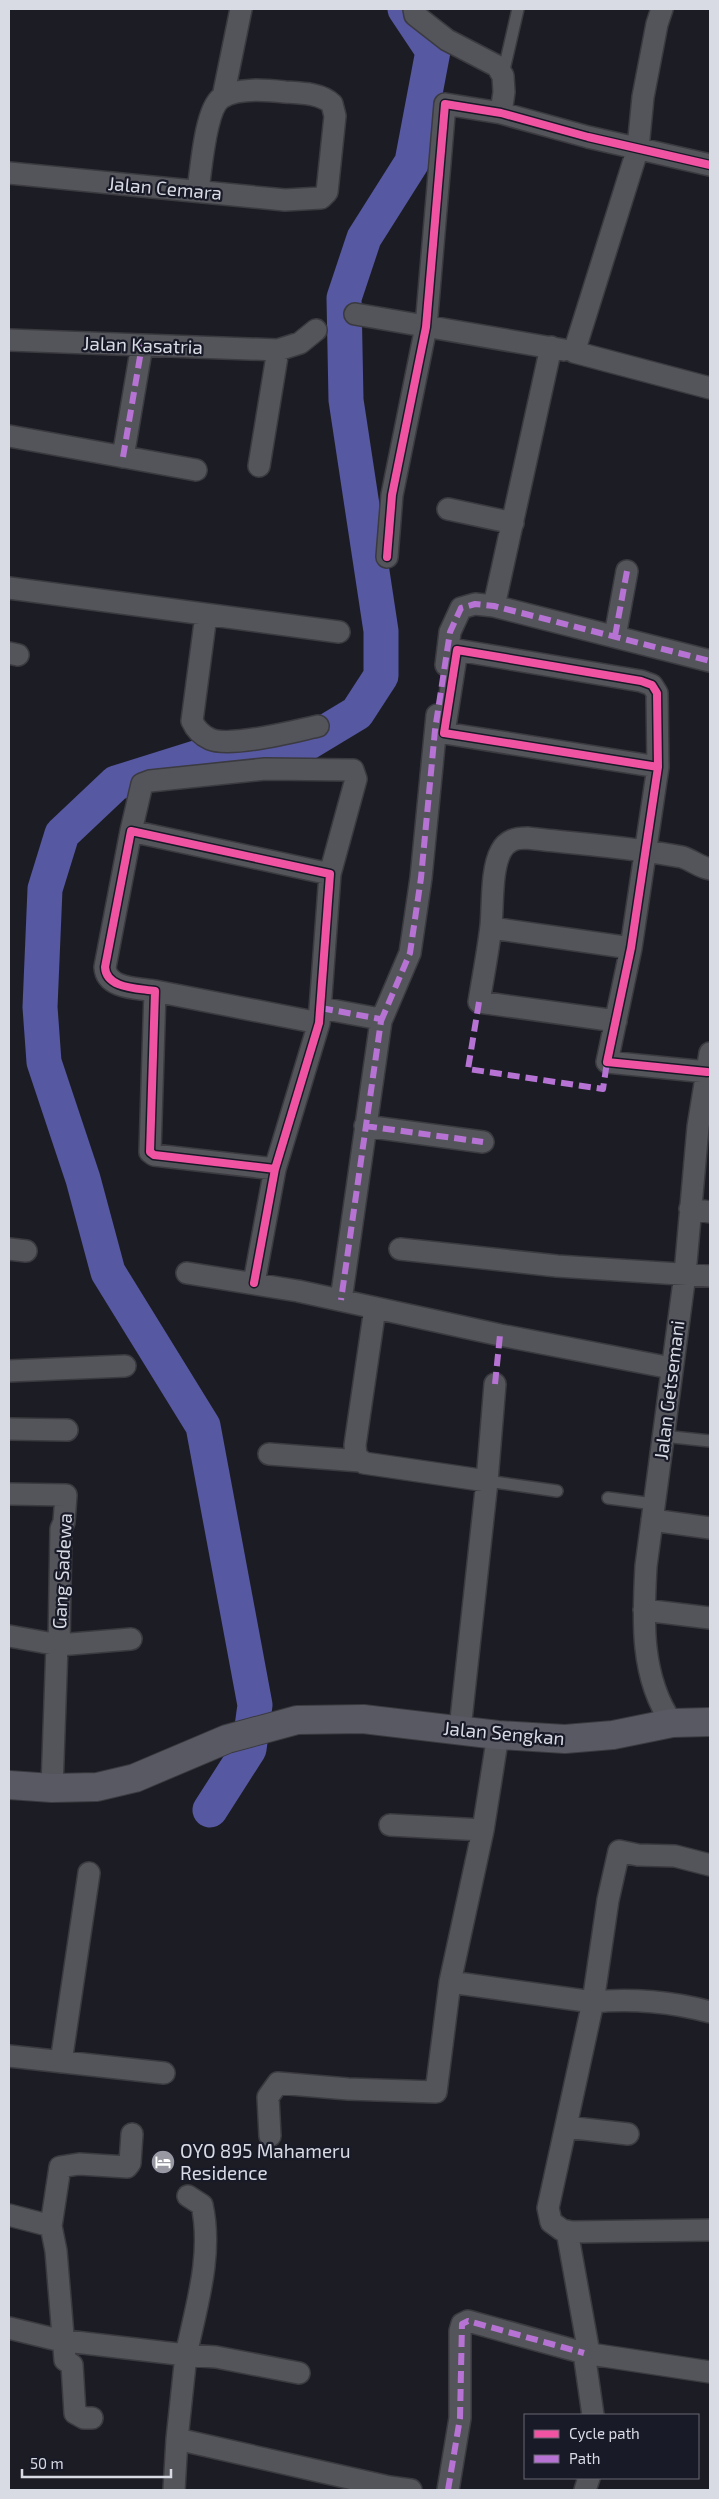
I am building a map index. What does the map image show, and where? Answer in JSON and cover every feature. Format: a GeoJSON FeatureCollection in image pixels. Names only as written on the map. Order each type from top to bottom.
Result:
{"type":"FeatureCollection","features":[{"type":"Feature","properties":{"kind":"main road","name":"Jalan Sengkan"},"geometry":{"type":"LineString","coordinates":[[52,1788],[97,1787],[135,1778],[227,1739],[296,1720],[363,1719],[498,1735],[565,1739],[590,1738],[672,1722],[710,1722]]}},
{"type":"Feature","properties":{"kind":"main road"},"geometry":{"type":"LineString","coordinates":[[9,1785],[52,1788]]}},
{"type":"Feature","properties":{"kind":"street"},"geometry":{"type":"LineString","coordinates":[[198,190],[209,123],[214,108],[223,97],[241,9]]}},
{"type":"Feature","properties":{"kind":"street"},"geometry":{"type":"LineString","coordinates":[[414,9],[416,14],[447,40],[498,66],[503,76],[504,92],[501,113]]}},
{"type":"Feature","properties":{"kind":"street"},"geometry":{"type":"LineString","coordinates":[[574,352],[638,148],[642,97],[662,9]]}},
{"type":"Feature","properties":{"kind":"street","name":"Jalan Cemara"},"geometry":{"type":"LineString","coordinates":[[9,173],[285,200],[321,198],[327,192],[335,116],[332,104],[321,97],[268,90],[223,97]]}},
{"type":"Feature","properties":{"kind":"street"},"geometry":{"type":"LineString","coordinates":[[387,557],[392,495],[426,327],[445,104],[449,103],[501,113],[588,137],[710,165]]}},
{"type":"Feature","properties":{"kind":"street"},"geometry":{"type":"LineString","coordinates":[[355,314],[574,352],[710,388]]}},
{"type":"Feature","properties":{"kind":"street"},"geometry":{"type":"LineString","coordinates":[[259,466],[278,350],[300,343],[316,330]]}},
{"type":"Feature","properties":{"kind":"street","name":"Jalan Kasatria"},"geometry":{"type":"LineString","coordinates":[[9,340],[278,350]]}},
{"type":"Feature","properties":{"kind":"street"},"geometry":{"type":"LineString","coordinates":[[123,457],[142,345]]}},
{"type":"Feature","properties":{"kind":"street"},"geometry":{"type":"LineString","coordinates":[[494,606],[551,348]]}},
{"type":"Feature","properties":{"kind":"street"},"geometry":{"type":"LineString","coordinates":[[9,436],[196,470]]}},
{"type":"Feature","properties":{"kind":"street"},"geometry":{"type":"LineString","coordinates":[[448,509],[513,523]]}},
{"type":"Feature","properties":{"kind":"street"},"geometry":{"type":"LineString","coordinates":[[615,636],[627,571]]}},
{"type":"Feature","properties":{"kind":"street"},"geometry":{"type":"LineString","coordinates":[[9,588],[339,632]]}},
{"type":"Feature","properties":{"kind":"street"},"geometry":{"type":"LineString","coordinates":[[341,1300],[381,1021],[410,953],[421,878],[434,730],[450,632],[461,608],[475,604],[494,606],[710,661]]}},
{"type":"Feature","properties":{"kind":"street"},"geometry":{"type":"LineString","coordinates":[[206,615],[192,721],[197,731],[212,740],[244,740],[318,726]]}},
{"type":"Feature","properties":{"kind":"street"},"geometry":{"type":"LineString","coordinates":[[658,767],[444,733],[457,650],[650,683],[657,693],[658,767],[647,852],[631,948],[607,1062],[709,1063]]}},
{"type":"Feature","properties":{"kind":"street"},"geometry":{"type":"LineString","coordinates":[[254,1283],[275,1169],[320,1015],[330,874],[356,778],[353,770],[264,769],[150,781],[142,784],[131,831],[105,972],[109,979],[115,983],[155,991],[320,1015],[380,1019],[381,1021]]}},
{"type":"Feature","properties":{"kind":"street"},"geometry":{"type":"LineString","coordinates":[[131,831],[330,874]]}},
{"type":"Feature","properties":{"kind":"street"},"geometry":{"type":"LineString","coordinates":[[616,1022],[479,1002],[491,928],[497,864],[504,847],[515,838],[647,852],[685,858],[710,856]]}},
{"type":"Feature","properties":{"kind":"street"},"geometry":{"type":"LineString","coordinates":[[685,858],[703,868],[710,869]]}},
{"type":"Feature","properties":{"kind":"street"},"geometry":{"type":"LineString","coordinates":[[491,928],[631,948]]}},
{"type":"Feature","properties":{"kind":"street"},"geometry":{"type":"LineString","coordinates":[[155,991],[150,1152],[154,1155],[275,1169]]}},
{"type":"Feature","properties":{"kind":"street","name":"Jalan Getsemani"},"geometry":{"type":"LineString","coordinates":[[672,1722],[656,1695],[650,1670],[645,1639],[646,1566],[685,1274],[700,1211],[709,1063]]}},
{"type":"Feature","properties":{"kind":"street"},"geometry":{"type":"LineString","coordinates":[[365,1126],[483,1142]]}},
{"type":"Feature","properties":{"kind":"street"},"geometry":{"type":"LineString","coordinates":[[400,1249],[557,1266],[710,1276]]}},
{"type":"Feature","properties":{"kind":"street"},"geometry":{"type":"LineString","coordinates":[[187,1274],[254,1283],[500,1335],[671,1368]]}},
{"type":"Feature","properties":{"kind":"street"},"geometry":{"type":"LineString","coordinates":[[360,1461],[356,1456],[356,1445],[375,1308]]}},
{"type":"Feature","properties":{"kind":"street"},"geometry":{"type":"LineString","coordinates":[[9,1371],[125,1366]]}},
{"type":"Feature","properties":{"kind":"street"},"geometry":{"type":"LineString","coordinates":[[460,1729],[487,1481],[495,1384]]}},
{"type":"Feature","properties":{"kind":"street"},"geometry":{"type":"LineString","coordinates":[[9,1429],[66,1430]]}},
{"type":"Feature","properties":{"kind":"street"},"geometry":{"type":"LineString","coordinates":[[269,1454],[360,1461],[487,1481]]}},
{"type":"Feature","properties":{"kind":"street","name":"Gang Sadewa"},"geometry":{"type":"LineString","coordinates":[[9,1494],[66,1495],[64,1522],[61,1529],[52,1788]]}},
{"type":"Feature","properties":{"kind":"street"},"geometry":{"type":"LineString","coordinates":[[653,1512],[710,1528]]}},
{"type":"Feature","properties":{"kind":"street"},"geometry":{"type":"LineString","coordinates":[[644,1610],[710,1618]]}},
{"type":"Feature","properties":{"kind":"street"},"geometry":{"type":"LineString","coordinates":[[9,1636],[58,1645],[131,1639]]}},
{"type":"Feature","properties":{"kind":"street"},"geometry":{"type":"LineString","coordinates":[[270,2136],[268,2097],[278,2083],[338,2089],[436,2092],[450,1982],[483,1830],[498,1735]]}},
{"type":"Feature","properties":{"kind":"street"},"geometry":{"type":"LineString","coordinates":[[390,1825],[483,1830]]}},
{"type":"Feature","properties":{"kind":"street"},"geometry":{"type":"LineString","coordinates":[[710,1865],[675,1856],[638,1855],[619,1851],[608,1900],[593,2002],[548,2208],[551,2222],[567,2231],[710,2230]]}},
{"type":"Feature","properties":{"kind":"street"},"geometry":{"type":"LineString","coordinates":[[61,2062],[89,1873]]}},
{"type":"Feature","properties":{"kind":"street"},"geometry":{"type":"LineString","coordinates":[[450,1982],[593,2002],[616,2000],[696,2008],[710,2012]]}},
{"type":"Feature","properties":{"kind":"street"},"geometry":{"type":"LineString","coordinates":[[9,2056],[164,2073]]}},
{"type":"Feature","properties":{"kind":"street"},"geometry":{"type":"LineString","coordinates":[[566,2126],[628,2134]]}},
{"type":"Feature","properties":{"kind":"street"},"geometry":{"type":"LineString","coordinates":[[92,2418],[84,2418],[74,2413],[72,2365],[65,2360],[56,2251],[51,2226],[60,2167],[79,2164],[128,2167],[130,2163],[132,2134]]}},
{"type":"Feature","properties":{"kind":"street"},"geometry":{"type":"LineString","coordinates":[[174,2490],[177,2439],[186,2355],[204,2270],[205,2230],[202,2205],[188,2196]]}},
{"type":"Feature","properties":{"kind":"street"},"geometry":{"type":"LineString","coordinates":[[9,2214],[51,2226]]}},
{"type":"Feature","properties":{"kind":"street"},"geometry":{"type":"LineString","coordinates":[[567,2231],[586,2353],[593,2414]]}},
{"type":"Feature","properties":{"kind":"street"},"geometry":{"type":"LineString","coordinates":[[448,2490],[460,2418],[462,2324],[468,2321],[586,2353],[710,2372]]}},
{"type":"Feature","properties":{"kind":"street"},"geometry":{"type":"LineString","coordinates":[[9,2328],[64,2340],[216,2357],[299,2373]]}},
{"type":"Feature","properties":{"kind":"street"},"geometry":{"type":"LineString","coordinates":[[177,2439],[388,2489],[411,2490]]}},
{"type":"Feature","properties":{"kind":"lane"},"geometry":{"type":"LineString","coordinates":[[503,76],[518,9]]}},
{"type":"Feature","properties":{"kind":"lane"},"geometry":{"type":"LineString","coordinates":[[663,1436],[710,1441]]}},
{"type":"Feature","properties":{"kind":"lane"},"geometry":{"type":"LineString","coordinates":[[487,1481],[557,1491]]}},
{"type":"Feature","properties":{"kind":"lane"},"geometry":{"type":"LineString","coordinates":[[608,1498],[653,1512]]}},
{"type":"Feature","properties":{"kind":"waterway"},"geometry":{"type":"LineString","coordinates":[[210,1810],[249,1749],[255,1705],[203,1426],[108,1272],[83,1179],[44,1062],[40,1007],[45,889],[62,834],[116,783],[199,757],[304,745],[357,713],[381,676],[381,631],[346,400],[344,298],[364,238],[412,162],[433,51],[405,9]]}},
{"type":"Feature","properties":{"kind":"marked path"},"geometry":{"type":"LineString","coordinates":[[123,457],[142,345]]}},
{"type":"Feature","properties":{"kind":"marked path"},"geometry":{"type":"LineString","coordinates":[[615,636],[627,571]]}},
{"type":"Feature","properties":{"kind":"marked path"},"geometry":{"type":"LineString","coordinates":[[381,1021],[410,953],[421,878],[435,730],[450,632],[461,608],[475,604],[494,606],[710,661]]}},
{"type":"Feature","properties":{"kind":"marked path"},"geometry":{"type":"LineString","coordinates":[[479,1002],[468,1069],[603,1089],[607,1062]]}},
{"type":"Feature","properties":{"kind":"marked path"},"geometry":{"type":"LineString","coordinates":[[321,1008],[380,1019],[381,1021],[341,1300]]}},
{"type":"Feature","properties":{"kind":"marked path"},"geometry":{"type":"LineString","coordinates":[[365,1126],[483,1142]]}},
{"type":"Feature","properties":{"kind":"marked path"},"geometry":{"type":"LineString","coordinates":[[495,1384],[500,1335]]}},
{"type":"Feature","properties":{"kind":"marked path"},"geometry":{"type":"LineString","coordinates":[[448,2490],[460,2418],[462,2324],[468,2321],[584,2353]]}},
{"type":"Feature","properties":{"kind":"cycle path"},"geometry":{"type":"LineString","coordinates":[[387,557],[392,495],[426,327],[445,104],[501,113],[588,137],[710,165]]}},
{"type":"Feature","properties":{"kind":"cycle path"},"geometry":{"type":"LineString","coordinates":[[658,767],[444,733],[457,650],[641,681],[652,685],[657,693],[658,767],[631,948],[607,1062],[707,1072]]}},
{"type":"Feature","properties":{"kind":"cycle path"},"geometry":{"type":"LineString","coordinates":[[254,1283],[275,1169],[319,1023],[330,874],[131,831],[105,967],[111,980],[117,983],[132,988],[155,991],[150,1152],[154,1155],[275,1169]]}},
{"type":"Feature","properties":{"kind":"place","name":"OYO 895 Mahameru Residence"},"geometry":{"type":"Point","coordinates":[163,2162]}}]}
